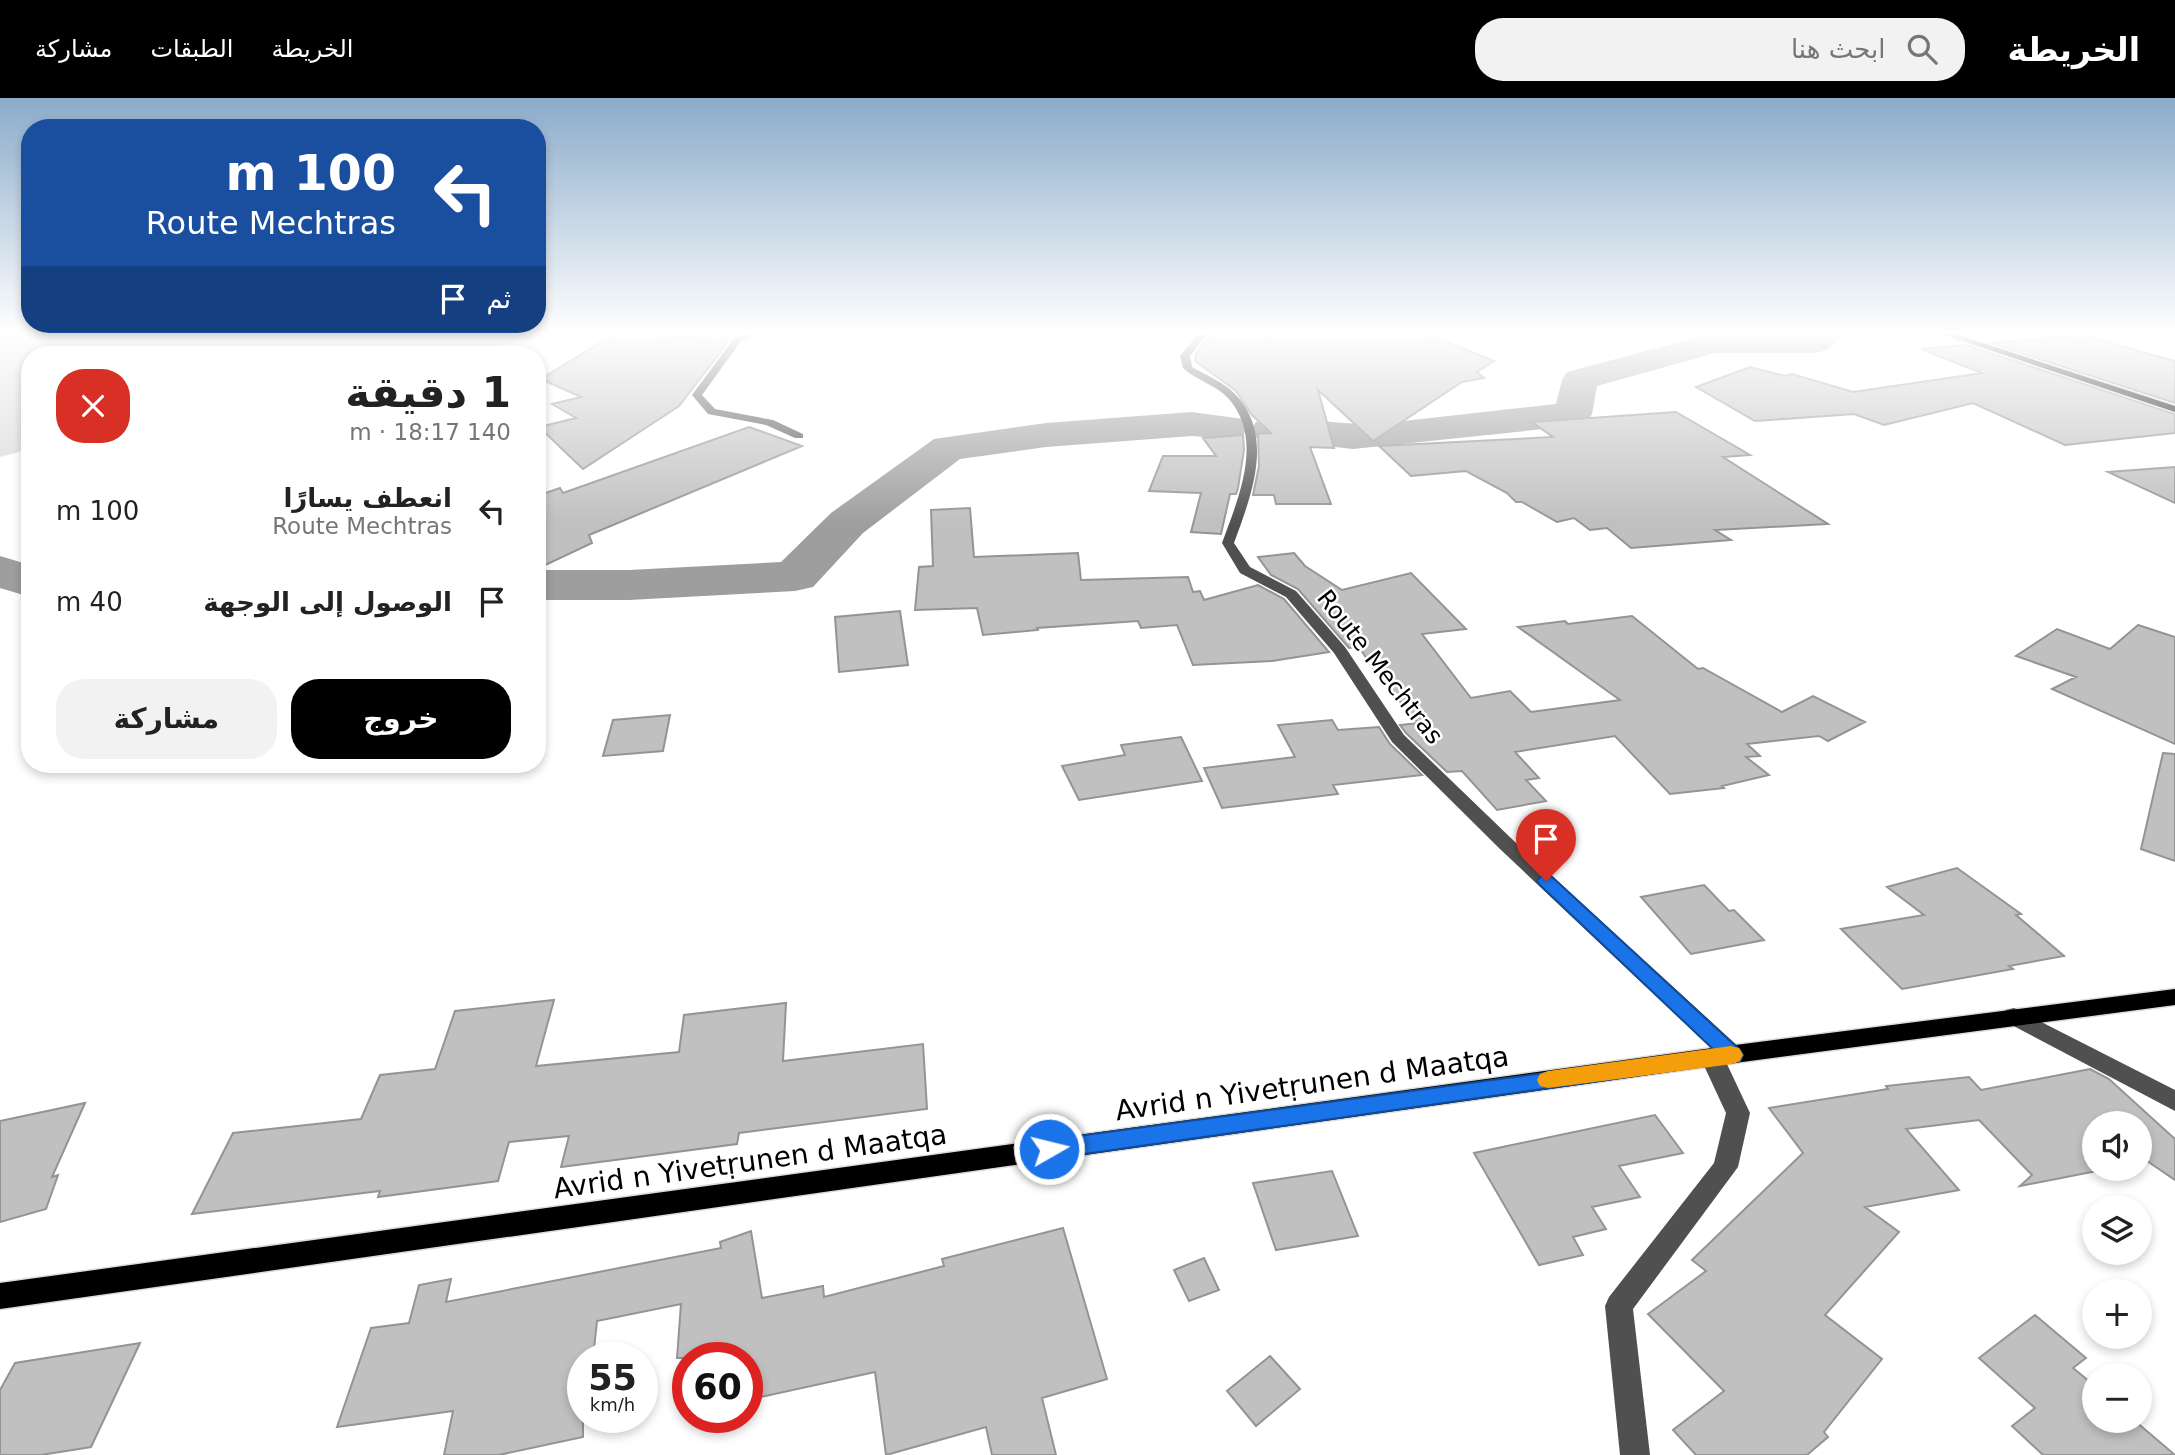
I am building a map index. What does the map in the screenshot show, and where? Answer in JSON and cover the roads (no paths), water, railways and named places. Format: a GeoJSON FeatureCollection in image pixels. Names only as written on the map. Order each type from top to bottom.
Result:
{"type":"FeatureCollection","features":[{"type":"Feature","properties":{"kind":"main road"},"geometry":{"type":"LineString","coordinates":[[2139,397],[2175,409]]}},
{"type":"Feature","properties":{"kind":"main road","name":"Avrid n Yivetṛunen d Maatqa"},"geometry":{"type":"LineString","coordinates":[[0,1296],[1723,1056],[2175,997]]}},
{"type":"Feature","properties":{"kind":"street"},"geometry":{"type":"LineString","coordinates":[[699,397],[712,412],[769,422],[799,436]]}},
{"type":"Feature","properties":{"kind":"street","name":"Route Mechtras"},"geometry":{"type":"LineString","coordinates":[[1231,397],[1252,434],[1251,466],[1228,543],[1245,569],[1291,594],[1340,650],[1398,738],[1723,1056]]}},
{"type":"Feature","properties":{"kind":"street"},"geometry":{"type":"LineString","coordinates":[[2014,1016],[2175,1101]]}},
{"type":"Feature","properties":{"kind":"street"},"geometry":{"type":"LineString","coordinates":[[1635,1455],[1619,1306],[1725,1167],[1738,1113],[1723,1056]]}},
{"type":"Feature","properties":{"kind":"waterway"},"geometry":{"type":"LineString","coordinates":[[1270,430],[1353,437],[1377,436],[1573,414],[1576,397]]}},
{"type":"Feature","properties":{"kind":"waterway"},"geometry":{"type":"LineString","coordinates":[[546,585],[629,585],[795,576],[847,523],[948,448],[1046,435],[1192,424],[1229,427]]}},
{"type":"Feature","properties":{"kind":"waterway"},"geometry":{"type":"LineString","coordinates":[[0,571],[21,579]]}}]}
